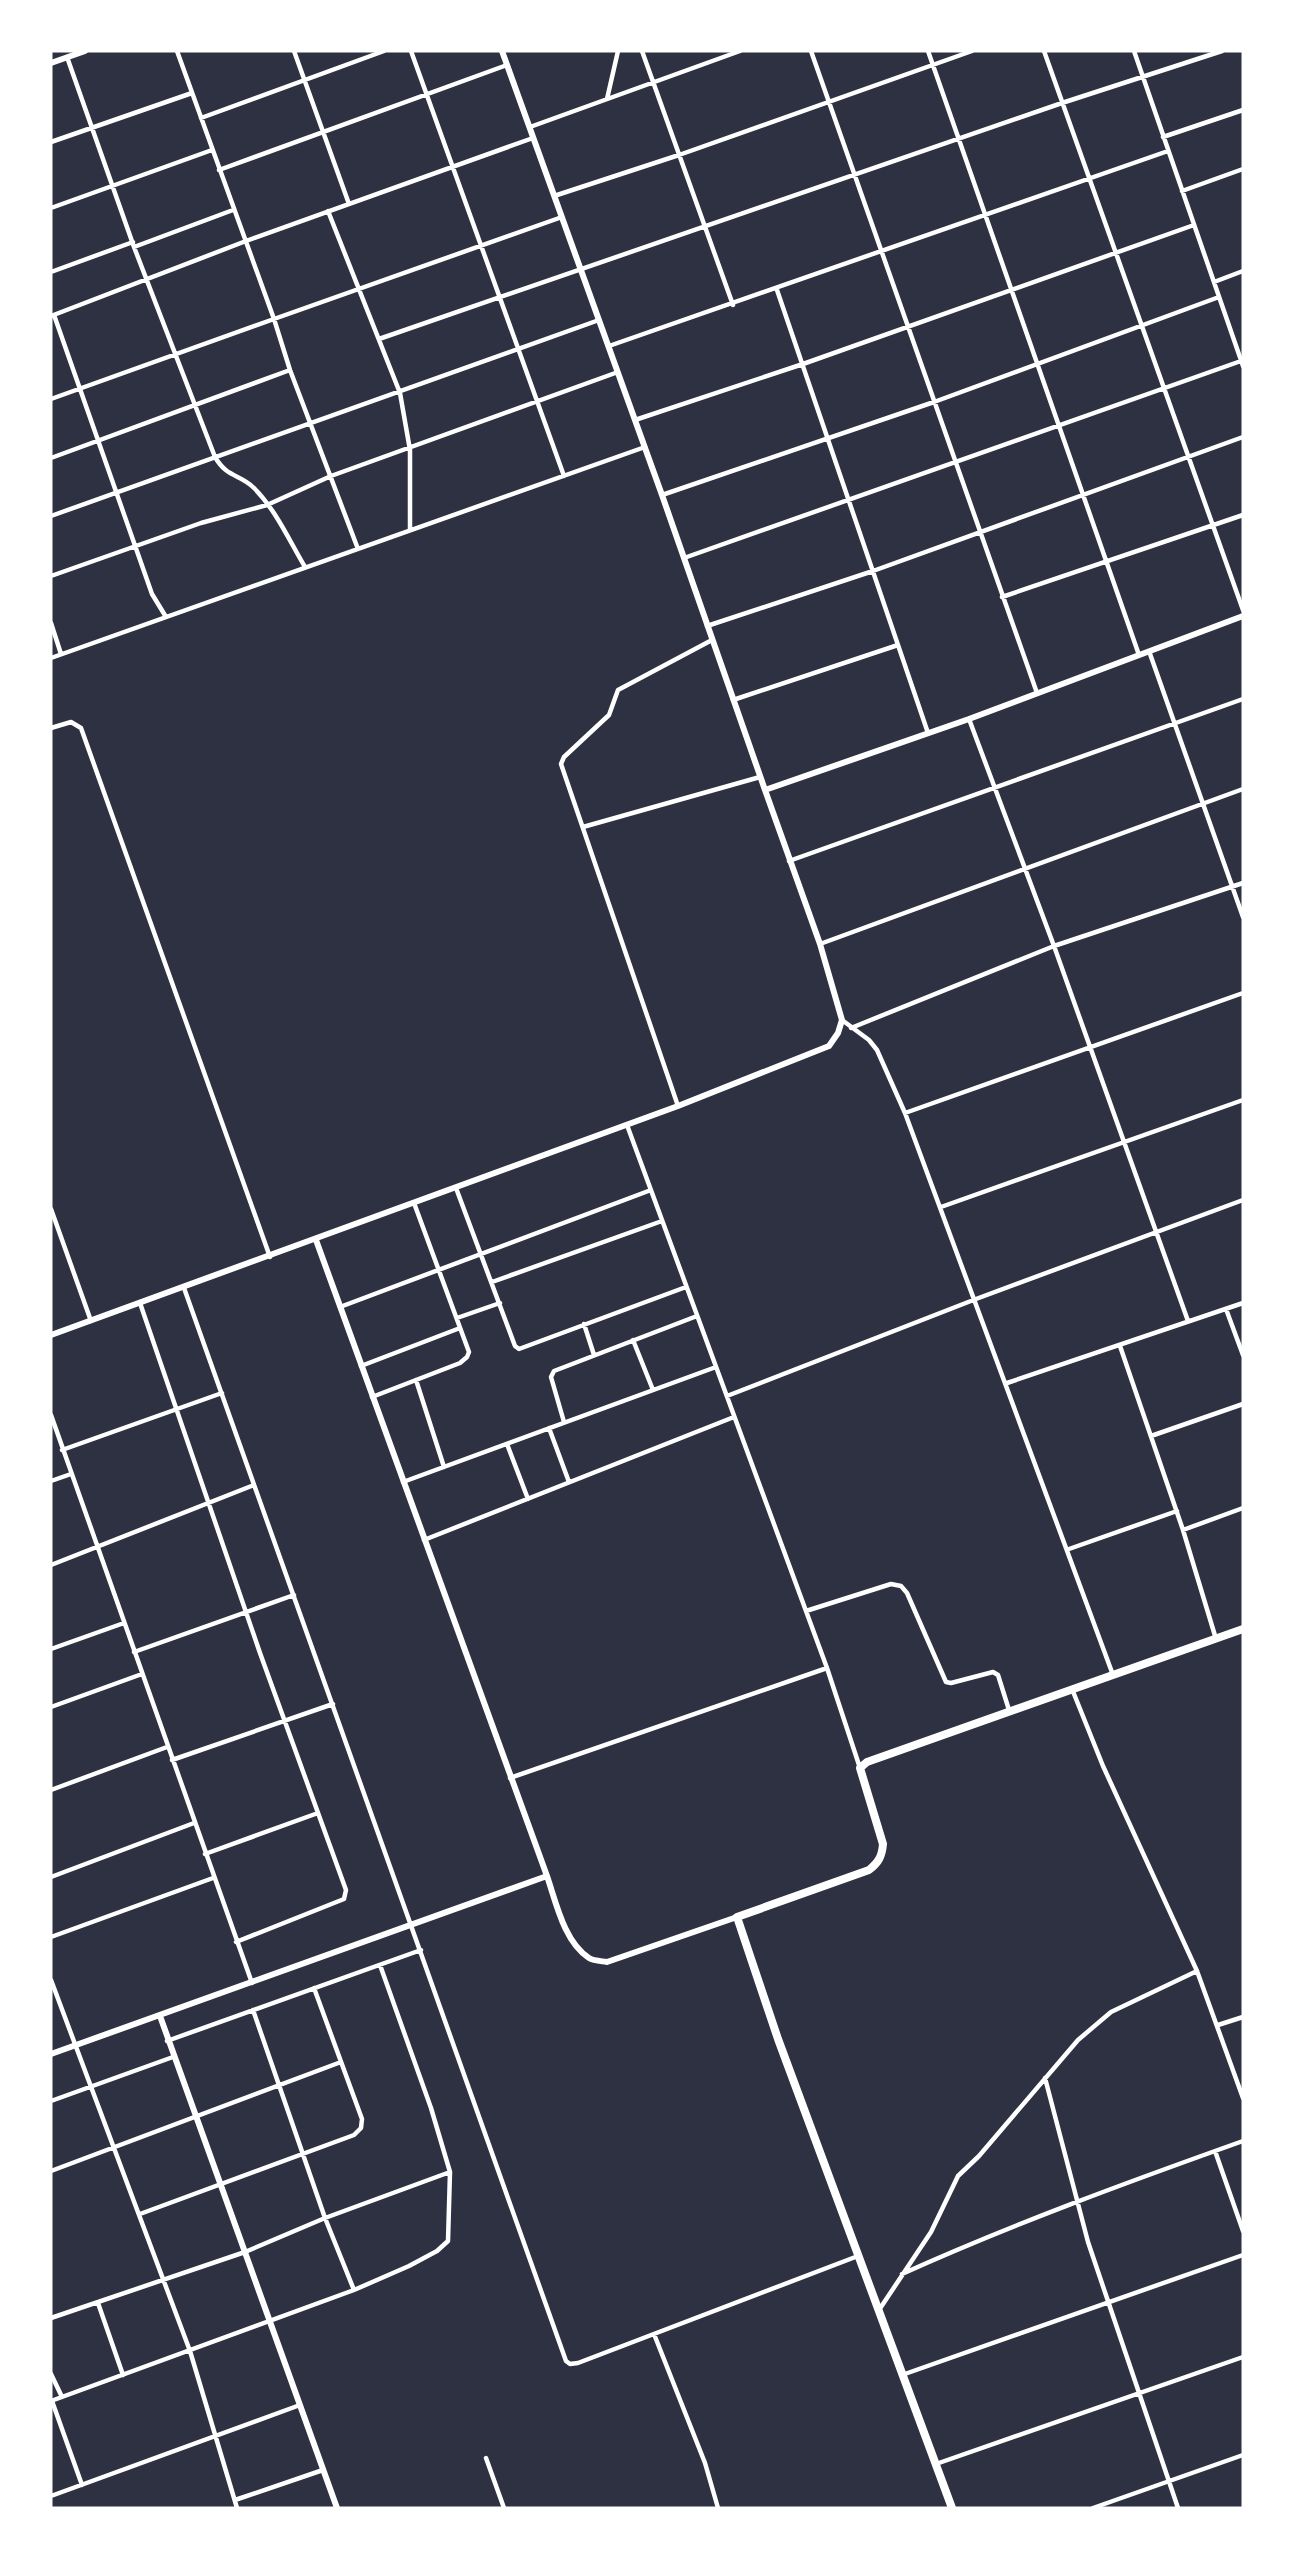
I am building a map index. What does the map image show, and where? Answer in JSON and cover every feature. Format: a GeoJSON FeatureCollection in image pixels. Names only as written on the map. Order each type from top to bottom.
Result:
{"type":"FeatureCollection","features":[{"type":"Feature","properties":{"kind":"highway"},"geometry":{"type":"LineString","coordinates":[[952,2508],[736,1917],[869,1870],[876,1865],[882,1853],[883,1844],[860,1768],[867,1762],[1243,1629]]}},
{"type":"Feature","properties":{"kind":"street"},"geometry":{"type":"LineString","coordinates":[[51,63],[85,51]]}},
{"type":"Feature","properties":{"kind":"street"},"geometry":{"type":"LineString","coordinates":[[177,51],[274,319],[290,370],[358,549]]}},
{"type":"Feature","properties":{"kind":"street"},"geometry":{"type":"LineString","coordinates":[[294,51],[349,204]]}},
{"type":"Feature","properties":{"kind":"street"},"geometry":{"type":"LineString","coordinates":[[201,118],[384,51]]}},
{"type":"Feature","properties":{"kind":"street"},"geometry":{"type":"LineString","coordinates":[[411,51],[564,476]]}},
{"type":"Feature","properties":{"kind":"street"},"geometry":{"type":"LineString","coordinates":[[502,51],[645,447],[820,944],[842,1020],[869,1040],[877,1050],[905,1113],[1069,1549],[1113,1675]]}},
{"type":"Feature","properties":{"kind":"street"},"geometry":{"type":"LineString","coordinates":[[607,99],[618,51]]}},
{"type":"Feature","properties":{"kind":"street"},"geometry":{"type":"LineString","coordinates":[[642,51],[733,305]]}},
{"type":"Feature","properties":{"kind":"street"},"geometry":{"type":"LineString","coordinates":[[530,127],[740,51]]}},
{"type":"Feature","properties":{"kind":"street"},"geometry":{"type":"LineString","coordinates":[[811,51],[1037,693]]}},
{"type":"Feature","properties":{"kind":"street"},"geometry":{"type":"LineString","coordinates":[[927,51],[1139,655]]}},
{"type":"Feature","properties":{"kind":"street"},"geometry":{"type":"LineString","coordinates":[[554,196],[680,155],[972,51]]}},
{"type":"Feature","properties":{"kind":"street"},"geometry":{"type":"LineString","coordinates":[[1044,51],[1243,610]]}},
{"type":"Feature","properties":{"kind":"street"},"geometry":{"type":"LineString","coordinates":[[684,558],[1164,389],[1242,364],[1134,51]]}},
{"type":"Feature","properties":{"kind":"street"},"geometry":{"type":"LineString","coordinates":[[379,339],[1062,103],[1222,51]]}},
{"type":"Feature","properties":{"kind":"street"},"geometry":{"type":"LineString","coordinates":[[67,57],[133,244],[215,457],[227,474],[254,488],[305,567]]}},
{"type":"Feature","properties":{"kind":"street"},"geometry":{"type":"LineString","coordinates":[[219,170],[507,65]]}},
{"type":"Feature","properties":{"kind":"street"},"geometry":{"type":"LineString","coordinates":[[51,142],[192,93]]}},
{"type":"Feature","properties":{"kind":"street"},"geometry":{"type":"LineString","coordinates":[[1163,137],[1243,110]]}},
{"type":"Feature","properties":{"kind":"street"},"geometry":{"type":"LineString","coordinates":[[166,617],[152,594],[82,388],[52,316],[246,241],[533,138]]}},
{"type":"Feature","properties":{"kind":"street"},"geometry":{"type":"LineString","coordinates":[[51,208],[213,150]]}},
{"type":"Feature","properties":{"kind":"street"},"geometry":{"type":"LineString","coordinates":[[609,346],[777,290],[985,214],[1168,151]]}},
{"type":"Feature","properties":{"kind":"street"},"geometry":{"type":"LineString","coordinates":[[1182,191],[1243,169]]}},
{"type":"Feature","properties":{"kind":"street"},"geometry":{"type":"LineString","coordinates":[[51,272],[233,210]]}},
{"type":"Feature","properties":{"kind":"street"},"geometry":{"type":"LineString","coordinates":[[328,211],[400,393],[410,450],[410,530]]}},
{"type":"Feature","properties":{"kind":"street"},"geometry":{"type":"LineString","coordinates":[[51,399],[562,217]]}},
{"type":"Feature","properties":{"kind":"street"},"geometry":{"type":"LineString","coordinates":[[635,420],[802,364],[1194,225]]}},
{"type":"Feature","properties":{"kind":"street"},"geometry":{"type":"LineString","coordinates":[[1214,282],[1243,271]]}},
{"type":"Feature","properties":{"kind":"street"},"geometry":{"type":"LineString","coordinates":[[777,290],[928,733]]}},
{"type":"Feature","properties":{"kind":"street"},"geometry":{"type":"LineString","coordinates":[[662,495],[934,402],[1219,297]]}},
{"type":"Feature","properties":{"kind":"street"},"geometry":{"type":"LineString","coordinates":[[51,516],[599,320]]}},
{"type":"Feature","properties":{"kind":"street"},"geometry":{"type":"LineString","coordinates":[[51,458],[290,370]]}},
{"type":"Feature","properties":{"kind":"street"},"geometry":{"type":"LineString","coordinates":[[51,576],[134,545],[267,505],[330,477],[410,450],[618,372]]}},
{"type":"Feature","properties":{"kind":"street"},"geometry":{"type":"LineString","coordinates":[[707,626],[873,571],[1243,437]]}},
{"type":"Feature","properties":{"kind":"street"},"geometry":{"type":"LineString","coordinates":[[51,657],[645,447]]}},
{"type":"Feature","properties":{"kind":"street"},"geometry":{"type":"LineString","coordinates":[[1002,597],[1243,515]]}},
{"type":"Feature","properties":{"kind":"street"},"geometry":{"type":"LineString","coordinates":[[765,790],[969,719],[1243,616]]}},
{"type":"Feature","properties":{"kind":"street"},"geometry":{"type":"LineString","coordinates":[[51,623],[62,654]]}},
{"type":"Feature","properties":{"kind":"street"},"geometry":{"type":"LineString","coordinates":[[678,1106],[561,764],[564,757],[609,715],[618,690],[712,640]]}},
{"type":"Feature","properties":{"kind":"street"},"geometry":{"type":"LineString","coordinates":[[733,700],[898,645]]}},
{"type":"Feature","properties":{"kind":"street"},"geometry":{"type":"LineString","coordinates":[[1149,651],[1243,917]]}},
{"type":"Feature","properties":{"kind":"street"},"geometry":{"type":"LineString","coordinates":[[789,861],[1243,699]]}},
{"type":"Feature","properties":{"kind":"street"},"geometry":{"type":"LineString","coordinates":[[969,719],[1054,946],[1188,1321]]}},
{"type":"Feature","properties":{"kind":"street"},"geometry":{"type":"LineString","coordinates":[[51,728],[71,722],[81,728],[270,1257]]}},
{"type":"Feature","properties":{"kind":"street"},"geometry":{"type":"LineString","coordinates":[[583,827],[760,777]]}},
{"type":"Feature","properties":{"kind":"street"},"geometry":{"type":"LineString","coordinates":[[820,944],[1243,789]]}},
{"type":"Feature","properties":{"kind":"street"},"geometry":{"type":"LineString","coordinates":[[851,1028],[1054,946],[1243,883]]}},
{"type":"Feature","properties":{"kind":"street"},"geometry":{"type":"LineString","coordinates":[[905,1113],[1243,993]]}},
{"type":"Feature","properties":{"kind":"street"},"geometry":{"type":"LineString","coordinates":[[51,1335],[627,1125],[829,1046],[838,1033],[842,1020]]}},
{"type":"Feature","properties":{"kind":"street"},"geometry":{"type":"LineString","coordinates":[[941,1207],[1243,1100]]}},
{"type":"Feature","properties":{"kind":"street"},"geometry":{"type":"LineString","coordinates":[[627,1125],[827,1668],[860,1768]]}},
{"type":"Feature","properties":{"kind":"street"},"geometry":{"type":"LineString","coordinates":[[456,1188],[515,1346],[519,1349],[686,1287]]}},
{"type":"Feature","properties":{"kind":"street"},"geometry":{"type":"LineString","coordinates":[[340,1307],[651,1190]]}},
{"type":"Feature","properties":{"kind":"street"},"geometry":{"type":"LineString","coordinates":[[727,1396],[976,1299],[1243,1200]]}},
{"type":"Feature","properties":{"kind":"street"},"geometry":{"type":"LineString","coordinates":[[372,1397],[460,1363],[469,1352],[414,1203]]}},
{"type":"Feature","properties":{"kind":"street"},"geometry":{"type":"LineString","coordinates":[[51,1209],[91,1321]]}},
{"type":"Feature","properties":{"kind":"street"},"geometry":{"type":"LineString","coordinates":[[492,1282],[662,1221]]}},
{"type":"Feature","properties":{"kind":"street"},"geometry":{"type":"LineString","coordinates":[[315,1240],[568,1932],[590,1959],[607,1962],[736,1917]]}},
{"type":"Feature","properties":{"kind":"street"},"geometry":{"type":"LineString","coordinates":[[184,1288],[413,1924],[566,2361],[570,2364],[578,2363],[858,2256]]}},
{"type":"Feature","properties":{"kind":"street"},"geometry":{"type":"LineString","coordinates":[[141,1303],[208,1502],[346,1890],[344,1899],[236,1942]]}},
{"type":"Feature","properties":{"kind":"street"},"geometry":{"type":"LineString","coordinates":[[457,1318],[500,1303]]}},
{"type":"Feature","properties":{"kind":"street"},"geometry":{"type":"LineString","coordinates":[[1006,1383],[1243,1303]]}},
{"type":"Feature","properties":{"kind":"street"},"geometry":{"type":"LineString","coordinates":[[1226,1309],[1243,1355]]}},
{"type":"Feature","properties":{"kind":"street"},"geometry":{"type":"LineString","coordinates":[[564,1422],[552,1374],[594,1355],[697,1316]]}},
{"type":"Feature","properties":{"kind":"street"},"geometry":{"type":"LineString","coordinates":[[584,1324],[594,1355]]}},
{"type":"Feature","properties":{"kind":"street"},"geometry":{"type":"LineString","coordinates":[[361,1366],[460,1328]]}},
{"type":"Feature","properties":{"kind":"street"},"geometry":{"type":"LineString","coordinates":[[633,1340],[653,1390]]}},
{"type":"Feature","properties":{"kind":"street"},"geometry":{"type":"LineString","coordinates":[[1120,1346],[1184,1530],[1216,1639]]}},
{"type":"Feature","properties":{"kind":"street"},"geometry":{"type":"LineString","coordinates":[[403,1482],[716,1367]]}},
{"type":"Feature","properties":{"kind":"street"},"geometry":{"type":"LineString","coordinates":[[416,1380],[444,1467]]}},
{"type":"Feature","properties":{"kind":"street"},"geometry":{"type":"LineString","coordinates":[[62,1450],[222,1393]]}},
{"type":"Feature","properties":{"kind":"street"},"geometry":{"type":"LineString","coordinates":[[1151,1436],[1243,1404]]}},
{"type":"Feature","properties":{"kind":"street"},"geometry":{"type":"LineString","coordinates":[[424,1540],[734,1417]]}},
{"type":"Feature","properties":{"kind":"street"},"geometry":{"type":"LineString","coordinates":[[52,1419],[252,1983]]}},
{"type":"Feature","properties":{"kind":"street"},"geometry":{"type":"LineString","coordinates":[[549,1428],[569,1482]]}},
{"type":"Feature","properties":{"kind":"street"},"geometry":{"type":"LineString","coordinates":[[507,1444],[528,1499]]}},
{"type":"Feature","properties":{"kind":"street"},"geometry":{"type":"LineString","coordinates":[[51,1481],[71,1474]]}},
{"type":"Feature","properties":{"kind":"street"},"geometry":{"type":"LineString","coordinates":[[51,1565],[254,1485]]}},
{"type":"Feature","properties":{"kind":"street"},"geometry":{"type":"LineString","coordinates":[[1184,1530],[1243,1508]]}},
{"type":"Feature","properties":{"kind":"street"},"geometry":{"type":"LineString","coordinates":[[1069,1549],[1177,1511]]}},
{"type":"Feature","properties":{"kind":"street"},"geometry":{"type":"LineString","coordinates":[[806,1611],[891,1584],[901,1586],[907,1593],[946,1682],[951,1683],[993,1672],[998,1676],[1010,1710]]}},
{"type":"Feature","properties":{"kind":"street"},"geometry":{"type":"LineString","coordinates":[[134,1652],[294,1594]]}},
{"type":"Feature","properties":{"kind":"street"},"geometry":{"type":"LineString","coordinates":[[51,1649],[123,1623]]}},
{"type":"Feature","properties":{"kind":"street"},"geometry":{"type":"LineString","coordinates":[[510,1778],[827,1668]]}},
{"type":"Feature","properties":{"kind":"street"},"geometry":{"type":"LineString","coordinates":[[51,1707],[142,1674]]}},
{"type":"Feature","properties":{"kind":"street"},"geometry":{"type":"LineString","coordinates":[[1072,1689],[1103,1766],[1197,1971],[1243,2098]]}},
{"type":"Feature","properties":{"kind":"street"},"geometry":{"type":"LineString","coordinates":[[172,1760],[333,1704]]}},
{"type":"Feature","properties":{"kind":"street"},"geometry":{"type":"LineString","coordinates":[[51,1790],[167,1747]]}},
{"type":"Feature","properties":{"kind":"street"},"geometry":{"type":"LineString","coordinates":[[205,1854],[318,1813]]}},
{"type":"Feature","properties":{"kind":"street"},"geometry":{"type":"LineString","coordinates":[[51,1877],[194,1823]]}},
{"type":"Feature","properties":{"kind":"street"},"geometry":{"type":"LineString","coordinates":[[51,2054],[547,1876]]}},
{"type":"Feature","properties":{"kind":"street"},"geometry":{"type":"LineString","coordinates":[[51,1937],[213,1878]]}},
{"type":"Feature","properties":{"kind":"street"},"geometry":{"type":"LineString","coordinates":[[167,2041],[421,1950]]}},
{"type":"Feature","properties":{"kind":"street"},"geometry":{"type":"LineString","coordinates":[[82,2485],[51,2401],[354,2290],[409,2266],[437,2251],[448,2241],[450,2172],[431,2108],[380,1965]]}},
{"type":"Feature","properties":{"kind":"street"},"geometry":{"type":"LineString","coordinates":[[879,2310],[900,2275],[931,2232],[958,2176],[979,2156],[1078,2040],[1111,2012],[1197,1971]]}},
{"type":"Feature","properties":{"kind":"street"},"geometry":{"type":"LineString","coordinates":[[51,1980],[164,2279],[217,2437],[237,2508]]}},
{"type":"Feature","properties":{"kind":"street"},"geometry":{"type":"LineString","coordinates":[[140,2214],[354,2135],[361,2128],[362,2119],[314,1988]]}},
{"type":"Feature","properties":{"kind":"street"},"geometry":{"type":"LineString","coordinates":[[51,2004],[58,2002]]}},
{"type":"Feature","properties":{"kind":"street"},"geometry":{"type":"LineString","coordinates":[[253,2010],[325,2218],[354,2290]]}},
{"type":"Feature","properties":{"kind":"street"},"geometry":{"type":"LineString","coordinates":[[160,2016],[167,2041],[337,2508]]}},
{"type":"Feature","properties":{"kind":"street"},"geometry":{"type":"LineString","coordinates":[[1218,2025],[1243,2017]]}},
{"type":"Feature","properties":{"kind":"street"},"geometry":{"type":"LineString","coordinates":[[51,2101],[173,2057]]}},
{"type":"Feature","properties":{"kind":"street"},"geometry":{"type":"LineString","coordinates":[[51,2171],[341,2062]]}},
{"type":"Feature","properties":{"kind":"street"},"geometry":{"type":"LineString","coordinates":[[1045,2078],[1062,2136],[1076,2202],[1178,2508]]}},
{"type":"Feature","properties":{"kind":"street"},"geometry":{"type":"LineString","coordinates":[[900,2275],[971,2243],[1243,2141]]}},
{"type":"Feature","properties":{"kind":"street"},"geometry":{"type":"LineString","coordinates":[[1215,2151],[1243,2231]]}},
{"type":"Feature","properties":{"kind":"street"},"geometry":{"type":"LineString","coordinates":[[51,2318],[245,2252],[325,2218],[450,2172]]}},
{"type":"Feature","properties":{"kind":"street"},"geometry":{"type":"LineString","coordinates":[[902,2375],[1243,2255]]}},
{"type":"Feature","properties":{"kind":"street"},"geometry":{"type":"LineString","coordinates":[[98,2303],[123,2375]]}},
{"type":"Feature","properties":{"kind":"street"},"geometry":{"type":"LineString","coordinates":[[654,2334],[705,2463],[718,2508]]}},
{"type":"Feature","properties":{"kind":"street"},"geometry":{"type":"LineString","coordinates":[[936,2464],[1243,2357]]}},
{"type":"Feature","properties":{"kind":"street"},"geometry":{"type":"LineString","coordinates":[[51,2374],[62,2397]]}},
{"type":"Feature","properties":{"kind":"street"},"geometry":{"type":"LineString","coordinates":[[51,2496],[300,2405]]}},
{"type":"Feature","properties":{"kind":"street"},"geometry":{"type":"LineString","coordinates":[[1093,2508],[1243,2455]]}},
{"type":"Feature","properties":{"kind":"street"},"geometry":{"type":"LineString","coordinates":[[486,2457],[504,2508]]}},
{"type":"Feature","properties":{"kind":"street"},"geometry":{"type":"LineString","coordinates":[[235,2500],[323,2470]]}}]}
